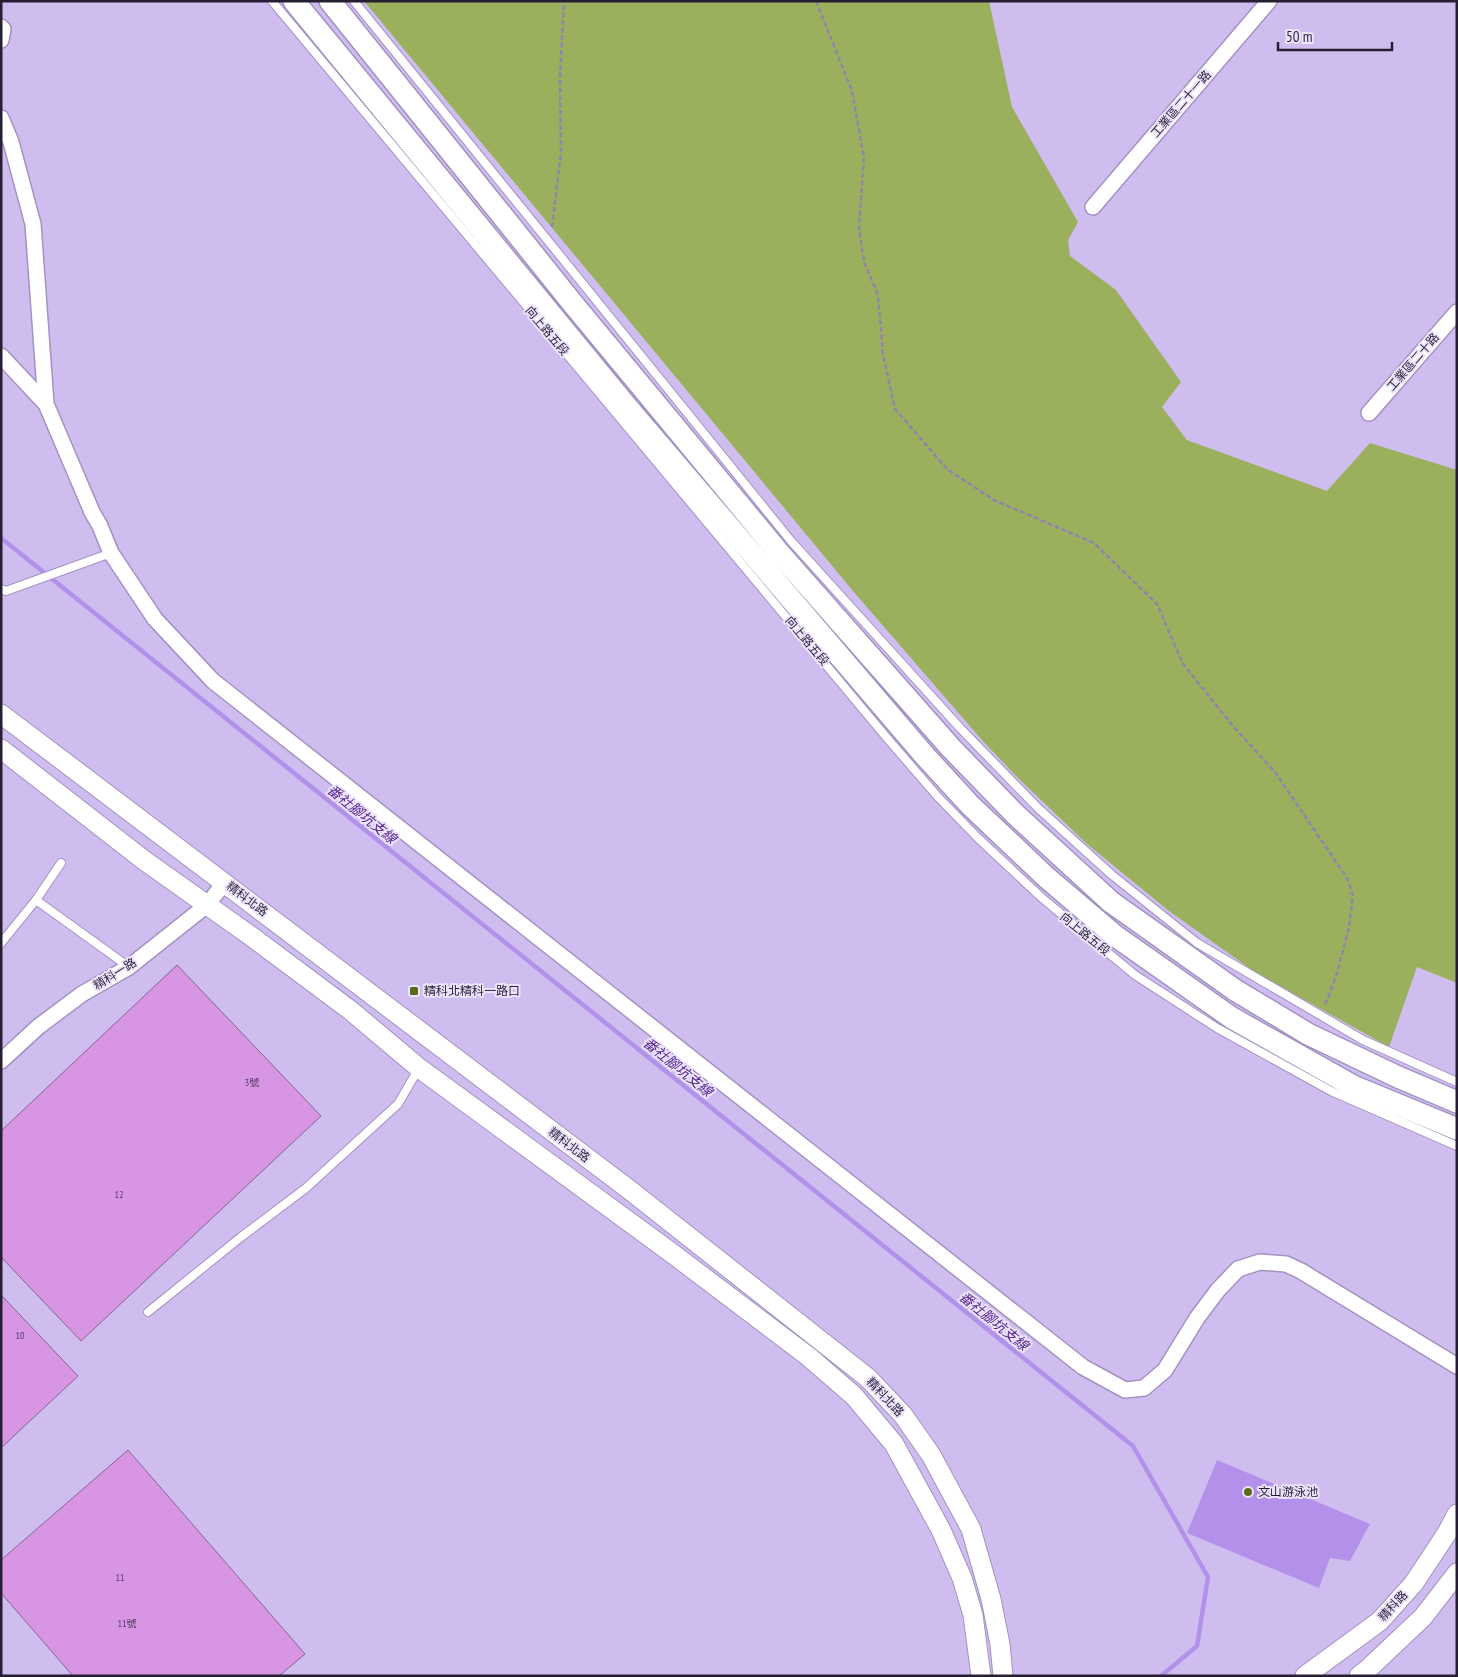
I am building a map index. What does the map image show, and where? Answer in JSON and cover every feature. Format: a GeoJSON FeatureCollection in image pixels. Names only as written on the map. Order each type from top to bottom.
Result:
{"type":"FeatureCollection","features":[{"type":"Feature","properties":{"kind":"main road","name":"向上路五段"},"geometry":{"type":"LineString","coordinates":[[294,1],[633,415],[924,756],[970,805],[1046,877],[1114,935],[1232,1018],[1353,1086],[1457,1129]]}},
{"type":"Feature","properties":{"kind":"main road"},"geometry":{"type":"LineString","coordinates":[[330,1],[574,305],[780,554],[952,748],[1015,814],[1111,902],[1235,990],[1308,1034],[1398,1077],[1457,1102]]}},
{"type":"Feature","properties":{"kind":"street","name":"工業區二十一路"},"geometry":{"type":"LineString","coordinates":[[1093,207],[1269,1]]}},
{"type":"Feature","properties":{"kind":"street"},"geometry":{"type":"LineString","coordinates":[[1,27],[3,29],[1,40]]}},
{"type":"Feature","properties":{"kind":"street"},"geometry":{"type":"LineString","coordinates":[[1,118],[10,142],[33,224],[46,404],[111,553],[155,619],[213,681],[1083,1367],[1125,1390],[1144,1388],[1164,1370],[1197,1318],[1218,1290],[1238,1269],[1260,1262],[1286,1264],[1301,1271],[1457,1366]]}},
{"type":"Feature","properties":{"kind":"street","name":"工業區二十路"},"geometry":{"type":"LineString","coordinates":[[1369,413],[1457,312]]}},
{"type":"Feature","properties":{"kind":"street"},"geometry":{"type":"LineString","coordinates":[[1,356],[46,404]]}},
{"type":"Feature","properties":{"kind":"street","name":"精科北路"},"geometry":{"type":"LineString","coordinates":[[1,714],[631,1191],[868,1378],[903,1415],[931,1455],[971,1529],[992,1599],[1000,1644],[1003,1676]]}},
{"type":"Feature","properties":{"kind":"street","name":"精科北路"},"geometry":{"type":"LineString","coordinates":[[1,749],[145,861],[350,1010],[419,1068],[669,1251],[809,1357],[854,1396],[894,1444],[941,1530],[962,1578],[972,1615],[981,1676]]}},
{"type":"Feature","properties":{"kind":"street","name":"精科一路"},"geometry":{"type":"LineString","coordinates":[[1,1061],[38,1028],[82,994],[129,967],[207,906],[225,882]]}},
{"type":"Feature","properties":{"kind":"street","name":"精科路"},"geometry":{"type":"LineString","coordinates":[[1305,1676],[1380,1621],[1414,1583],[1447,1533],[1457,1514]]}},
{"type":"Feature","properties":{"kind":"street"},"geometry":{"type":"LineString","coordinates":[[1359,1676],[1423,1617],[1457,1572]]}},
{"type":"Feature","properties":{"kind":"lane","name":"向上路五段"},"geometry":{"type":"LineString","coordinates":[[272,1],[887,738],[938,797],[978,838],[1042,898],[1135,975],[1216,1028],[1331,1091],[1457,1146]]}},
{"type":"Feature","properties":{"kind":"lane"},"geometry":{"type":"LineString","coordinates":[[354,1],[791,541],[961,729],[1039,809],[1112,875],[1197,943],[1363,1040],[1457,1082]]}},
{"type":"Feature","properties":{"kind":"lane"},"geometry":{"type":"LineString","coordinates":[[1,589],[6,592],[111,553]]}},
{"type":"Feature","properties":{"kind":"lane"},"geometry":{"type":"LineString","coordinates":[[1,942],[36,900],[61,864]]}},
{"type":"Feature","properties":{"kind":"lane"},"geometry":{"type":"LineString","coordinates":[[36,900],[129,967]]}},
{"type":"Feature","properties":{"kind":"lane"},"geometry":{"type":"LineString","coordinates":[[148,1312],[241,1237],[306,1188],[398,1104],[419,1068]]}},
{"type":"Feature","properties":{"kind":"path"},"geometry":{"type":"LineString","coordinates":[[550,243],[561,152],[560,78],[564,1]]}},
{"type":"Feature","properties":{"kind":"path"},"geometry":{"type":"LineString","coordinates":[[816,1],[852,91],[864,158],[860,236],[864,262],[878,295],[883,354],[895,409],[947,469],[994,500],[1094,543],[1157,604],[1183,664],[1232,726],[1275,772],[1347,878],[1353,895],[1349,926],[1336,977],[1321,1015]]}},
{"type":"Feature","properties":{"kind":"green space"},"geometry":{"type":"Polygon","coordinates":[[[364,1],[989,1],[1012,107],[1078,222],[1068,240],[1070,256],[1116,290],[1181,382],[1162,407],[1187,440],[1327,491],[1370,443],[1457,470],[1457,983],[1417,967],[1389,1047],[1255,972],[1169,911],[1087,844],[1015,775],[981,739],[853,591],[364,1]]]}},
{"type":"Feature","properties":{"kind":"shaded area","name":"文山游泳池"},"geometry":{"type":"Polygon","coordinates":[[[1217,1460],[1370,1524],[1350,1561],[1330,1558],[1319,1588],[1187,1533],[1217,1460]]]}},
{"type":"Feature","properties":{"kind":"building"},"geometry":{"type":"Polygon","coordinates":[[[177,965],[321,1116],[81,1341],[1,1257],[1,1131],[177,965]]]}},
{"type":"Feature","properties":{"kind":"building"},"geometry":{"type":"Polygon","coordinates":[[[1,1295],[78,1376],[1,1448],[1,1295]]]}},
{"type":"Feature","properties":{"kind":"building"},"geometry":{"type":"Polygon","coordinates":[[[128,1450],[305,1654],[279,1676],[73,1676],[1,1593],[1,1560],[128,1450]]]}},
{"type":"Feature","properties":{"kind":"waterway","name":"番社腳坑支線"},"geometry":{"type":"LineString","coordinates":[[1,538],[1133,1446],[1208,1577],[1197,1646],[1161,1676]]}},
{"type":"Feature","properties":{"kind":"place","name":"精科北精科一路口"},"geometry":{"type":"Point","coordinates":[414,991]}},
{"type":"Feature","properties":{"kind":"place","name":"文山游泳池"},"geometry":{"type":"Point","coordinates":[1248,1492]}}]}
